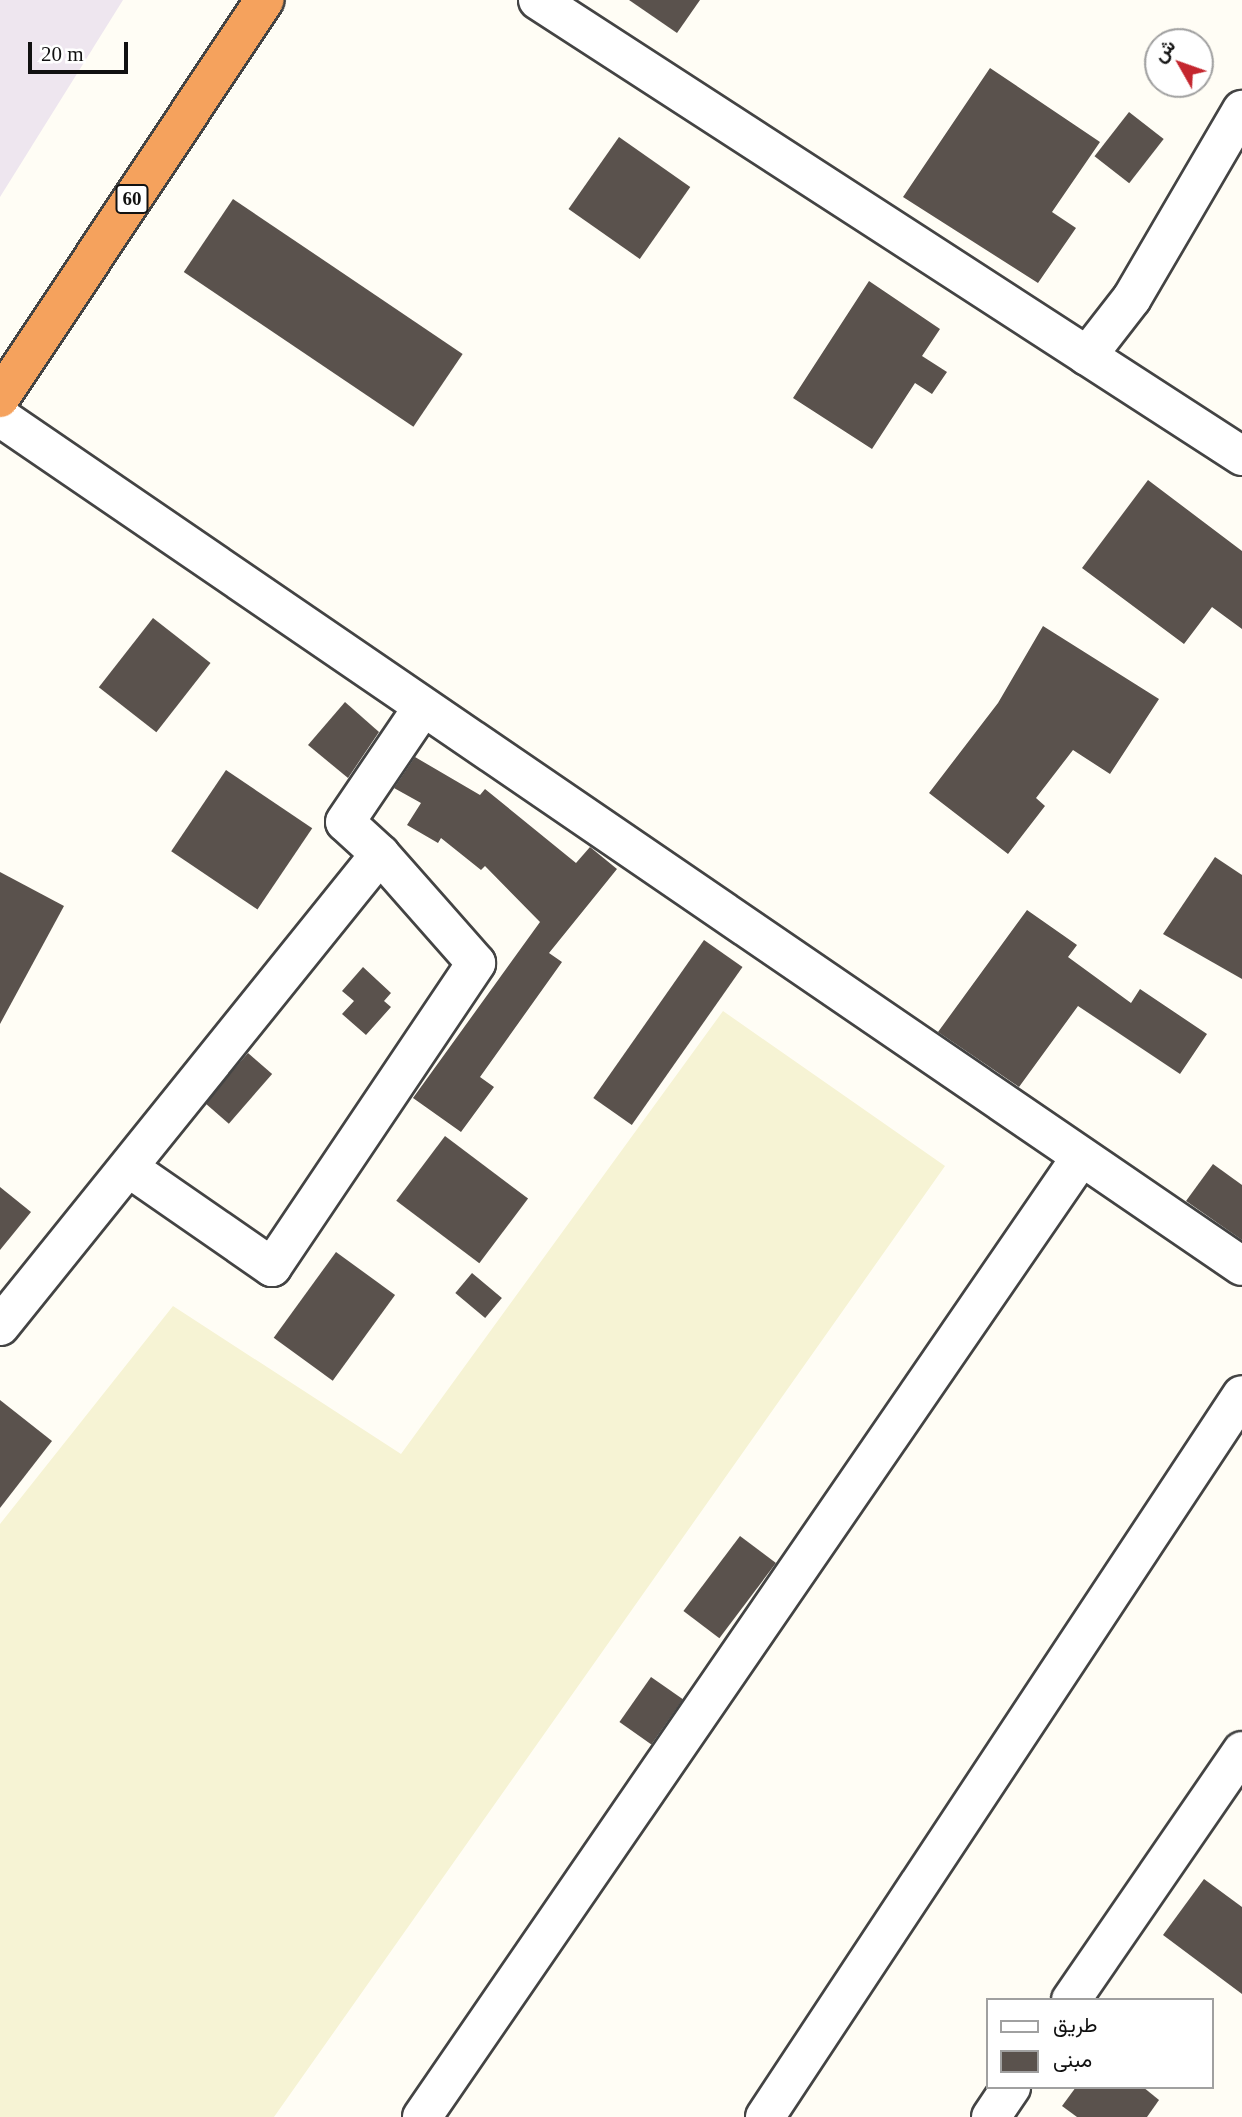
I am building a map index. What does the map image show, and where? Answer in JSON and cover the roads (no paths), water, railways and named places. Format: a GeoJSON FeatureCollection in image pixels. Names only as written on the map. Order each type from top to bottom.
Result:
{"type":"FeatureCollection","features":[{"type":"Feature","properties":{"kind":"highway","name":"60"},"geometry":{"type":"LineString","coordinates":[[0,398],[264,0]]}},
{"type":"Feature","properties":{"kind":"street"},"geometry":{"type":"LineString","coordinates":[[538,0],[1242,456]]}},
{"type":"Feature","properties":{"kind":"street"},"geometry":{"type":"LineString","coordinates":[[1087,356],[1132,298],[1242,110]]}},
{"type":"Feature","properties":{"kind":"street"},"geometry":{"type":"LineString","coordinates":[[0,417],[1242,1266]]}},
{"type":"Feature","properties":{"kind":"street"},"geometry":{"type":"LineString","coordinates":[[129,1168],[272,1267],[476,963],[380,854],[345,822],[423,707]]}},
{"type":"Feature","properties":{"kind":"street"},"geometry":{"type":"LineString","coordinates":[[0,1326],[380,854]]}},
{"type":"Feature","properties":{"kind":"street"},"geometry":{"type":"LineString","coordinates":[[422,2117],[1081,1157]]}},
{"type":"Feature","properties":{"kind":"street"},"geometry":{"type":"LineString","coordinates":[[765,2117],[1242,1395]]}},
{"type":"Feature","properties":{"kind":"street"},"geometry":{"type":"LineString","coordinates":[[1072,1998],[1242,1751]]}},
{"type":"Feature","properties":{"kind":"street"},"geometry":{"type":"LineString","coordinates":[[991,2117],[1011,2089]]}}]}
